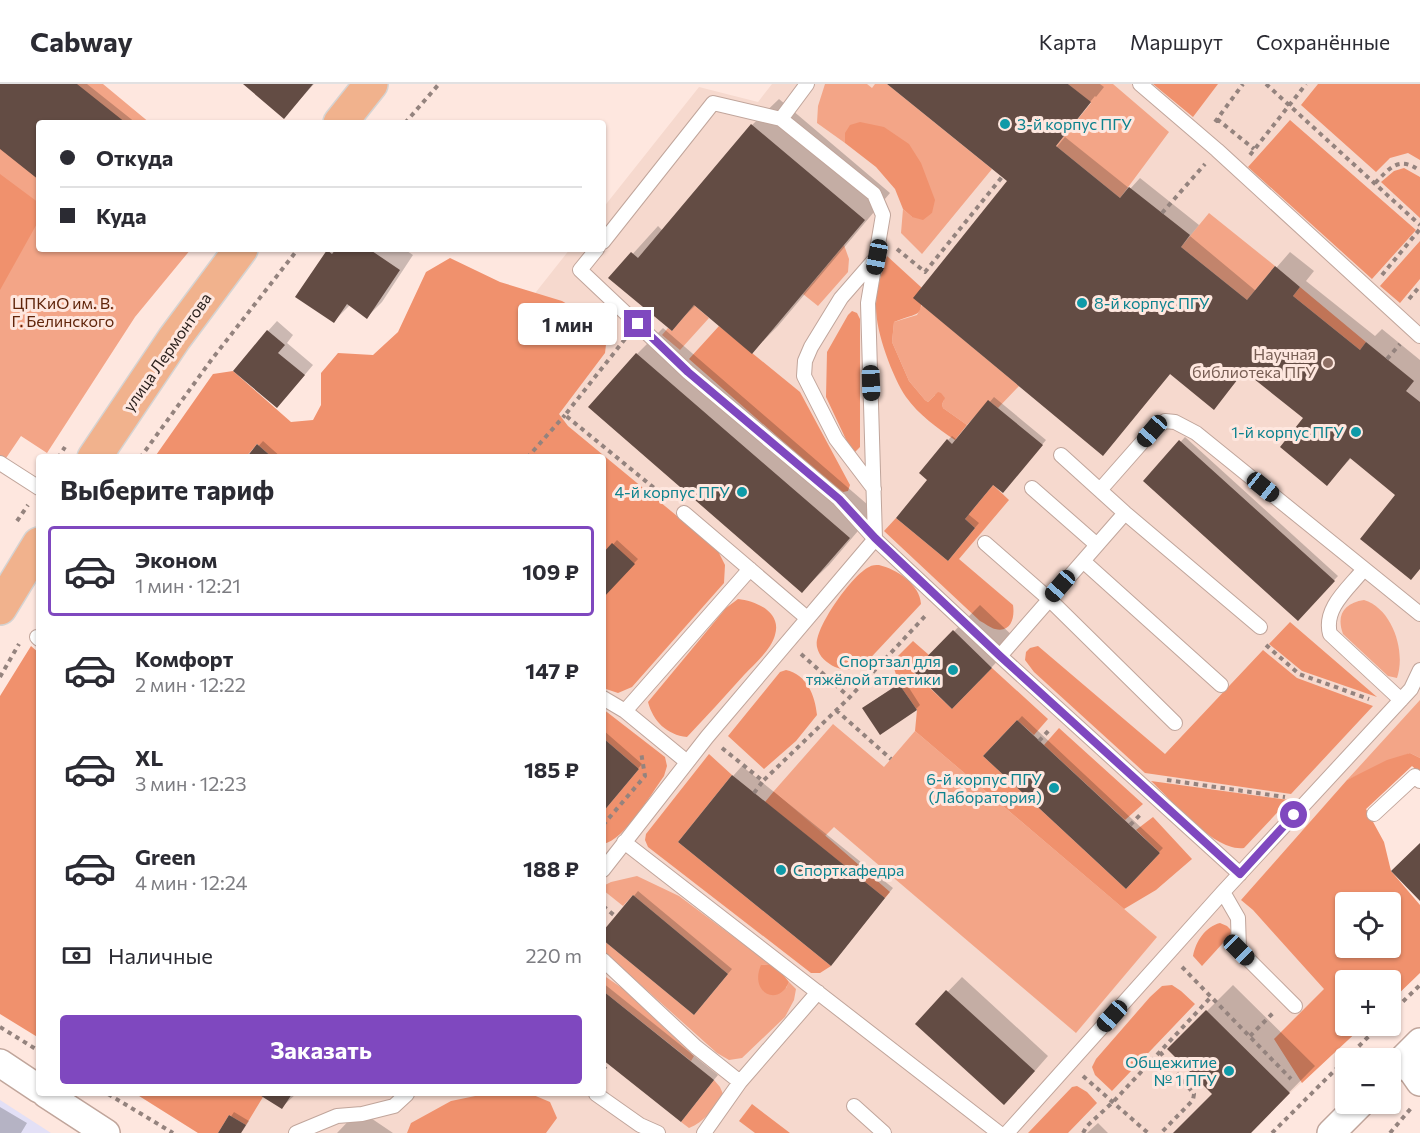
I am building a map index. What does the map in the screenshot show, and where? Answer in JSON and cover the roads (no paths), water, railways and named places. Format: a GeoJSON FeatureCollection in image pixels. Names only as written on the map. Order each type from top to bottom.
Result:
{"type":"FeatureCollection","features":[{"type":"Feature","properties":{"kind":"main road"},"geometry":{"type":"LineString","coordinates":[[342,120],[371,84]]}},
{"type":"Feature","properties":{"kind":"main road","name":"улица Лермонтова"},"geometry":{"type":"LineString","coordinates":[[97,454],[174,339],[239,252]]}},
{"type":"Feature","properties":{"kind":"main road"},"geometry":{"type":"LineString","coordinates":[[0,608],[36,549]]}},
{"type":"Feature","properties":{"kind":"street"},"geometry":{"type":"LineString","coordinates":[[1405,1058],[1416,1094]]}},
{"type":"Feature","properties":{"kind":"street"},"geometry":{"type":"LineString","coordinates":[[0,1063],[36,1087]]}},
{"type":"Feature","properties":{"kind":"street"},"geometry":{"type":"LineString","coordinates":[[49,1096],[106,1133]]}},
{"type":"Feature","properties":{"kind":"street"},"geometry":{"type":"LineString","coordinates":[[1331,1133],[1350,1114]]}},
{"type":"Feature","properties":{"kind":"lane"},"geometry":{"type":"LineString","coordinates":[[781,119],[807,84]]}},
{"type":"Feature","properties":{"kind":"lane"},"geometry":{"type":"LineString","coordinates":[[1140,84],[1217,150],[1370,290],[1418,329]]}},
{"type":"Feature","properties":{"kind":"lane"},"geometry":{"type":"LineString","coordinates":[[606,238],[714,103],[781,119],[874,194],[883,215],[868,303],[875,538],[707,737],[606,866]]}},
{"type":"Feature","properties":{"kind":"lane"},"geometry":{"type":"LineString","coordinates":[[595,252],[580,270],[688,372],[839,499],[875,538],[940,600],[1240,874]]}},
{"type":"Feature","properties":{"kind":"lane"},"geometry":{"type":"LineString","coordinates":[[874,489],[836,439],[804,376],[805,361],[811,347],[841,298],[877,257]]}},
{"type":"Feature","properties":{"kind":"lane"},"geometry":{"type":"LineString","coordinates":[[1100,490],[1152,431],[1165,422],[1175,422],[1196,433],[1420,614]]}},
{"type":"Feature","properties":{"kind":"lane"},"geometry":{"type":"LineString","coordinates":[[1061,455],[1125,513],[1260,627]]}},
{"type":"Feature","properties":{"kind":"lane"},"geometry":{"type":"LineString","coordinates":[[0,463],[36,486]]}},
{"type":"Feature","properties":{"kind":"lane"},"geometry":{"type":"LineString","coordinates":[[1032,488],[1097,545]]}},
{"type":"Feature","properties":{"kind":"lane"},"geometry":{"type":"LineString","coordinates":[[684,513],[807,618]]}},
{"type":"Feature","properties":{"kind":"lane"},"geometry":{"type":"LineString","coordinates":[[1000,656],[1125,513]]}},
{"type":"Feature","properties":{"kind":"lane"},"geometry":{"type":"LineString","coordinates":[[984,543],[1049,599],[1175,723]]}},
{"type":"Feature","properties":{"kind":"lane"},"geometry":{"type":"LineString","coordinates":[[1083,561],[1221,685]]}},
{"type":"Feature","properties":{"kind":"lane"},"geometry":{"type":"LineString","coordinates":[[630,715],[750,568]]}},
{"type":"Feature","properties":{"kind":"lane"},"geometry":{"type":"LineString","coordinates":[[1364,569],[1331,611],[1327,623],[1330,634],[1397,704]]}},
{"type":"Feature","properties":{"kind":"lane"},"geometry":{"type":"LineString","coordinates":[[1007,1133],[1223,892],[1411,689],[1420,670]]}},
{"type":"Feature","properties":{"kind":"lane"},"geometry":{"type":"LineString","coordinates":[[606,700],[630,715],[687,762]]}},
{"type":"Feature","properties":{"kind":"lane"},"geometry":{"type":"LineString","coordinates":[[1374,814],[1415,776],[1420,781]]}},
{"type":"Feature","properties":{"kind":"lane"},"geometry":{"type":"LineString","coordinates":[[624,842],[999,1133]]}},
{"type":"Feature","properties":{"kind":"lane"},"geometry":{"type":"LineString","coordinates":[[1223,892],[1238,918],[1239,950],[1291,1002]]}},
{"type":"Feature","properties":{"kind":"lane"},"geometry":{"type":"LineString","coordinates":[[606,963],[696,1047],[740,1082]]}},
{"type":"Feature","properties":{"kind":"lane"},"geometry":{"type":"LineString","coordinates":[[704,1133],[740,1082],[818,992]]}},
{"type":"Feature","properties":{"kind":"lane"},"geometry":{"type":"LineString","coordinates":[[296,1133],[338,1116],[362,1114],[394,1106],[405,1096]]}},
{"type":"Feature","properties":{"kind":"lane"},"geometry":{"type":"LineString","coordinates":[[599,1096],[640,1125],[658,1133]]}},
{"type":"Feature","properties":{"kind":"lane"},"geometry":{"type":"LineString","coordinates":[[854,1106],[884,1133]]}},
{"type":"Feature","properties":{"kind":"place","name":"3-й корпус ПГУ"},"geometry":{"type":"Point","coordinates":[1005,124]}},
{"type":"Feature","properties":{"kind":"place","name":"8-й корпус ПГУ"},"geometry":{"type":"Point","coordinates":[1082,303]}},
{"type":"Feature","properties":{"kind":"place","name":"Научная библиотека ПГУ"},"geometry":{"type":"Point","coordinates":[1328,363]}},
{"type":"Feature","properties":{"kind":"place","name":"1-й корпус ПГУ"},"geometry":{"type":"Point","coordinates":[1356,432]}},
{"type":"Feature","properties":{"kind":"place","name":"4-й корпус ПГУ"},"geometry":{"type":"Point","coordinates":[742,492]}},
{"type":"Feature","properties":{"kind":"place","name":"Спортзал для тяжёлой атлетики"},"geometry":{"type":"Point","coordinates":[953,670]}},
{"type":"Feature","properties":{"kind":"place","name":"6-й корпус ПГУ (Лаборатория)"},"geometry":{"type":"Point","coordinates":[1054,788]}},
{"type":"Feature","properties":{"kind":"place","name":"Спорткафедра"},"geometry":{"type":"Point","coordinates":[781,870]}},
{"type":"Feature","properties":{"kind":"place","name":"Общежитие № 1 ПГУ"},"geometry":{"type":"Point","coordinates":[1229,1071]}},
{"type":"Feature","properties":{"kind":"park label","name":"ЦПКиО им. В. Г. Белинского"},"geometry":{"type":"Point","coordinates":[63,312]}}]}
